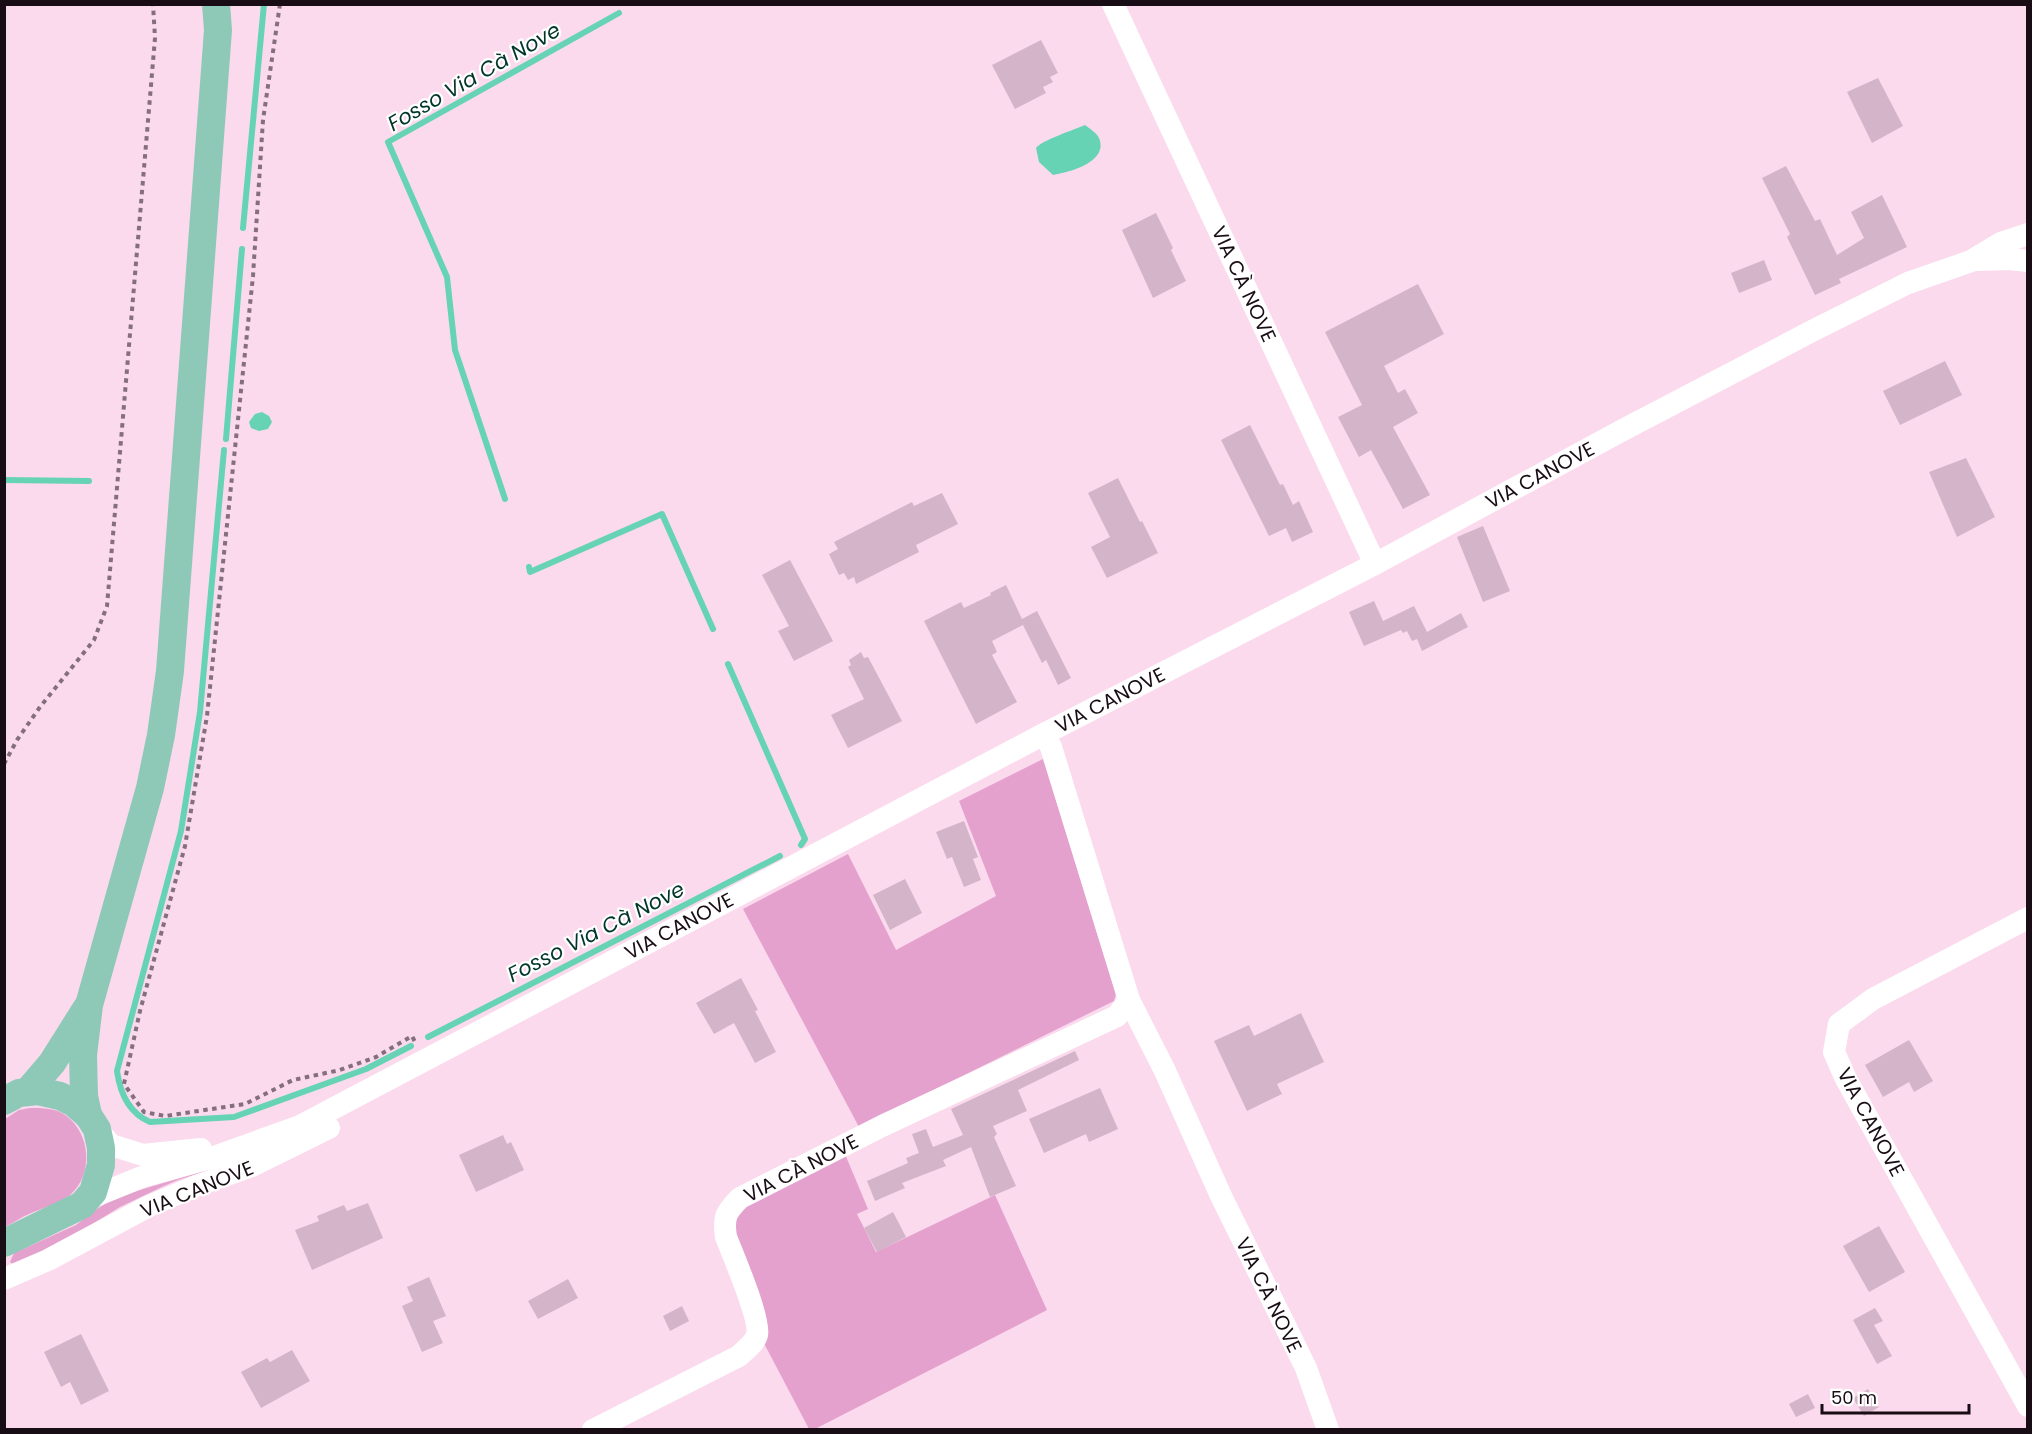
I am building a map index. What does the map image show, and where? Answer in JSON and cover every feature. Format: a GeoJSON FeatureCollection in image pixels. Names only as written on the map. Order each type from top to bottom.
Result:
{"type":"FeatureCollection","features":[{"type":"Feature","properties":{"kind":"main road"},"geometry":{"type":"LineString","coordinates":[[4,1243],[72,1211],[90,1198],[98,1180],[101,1165],[101,1148],[84,1096],[84,1055],[88,1005],[150,788],[161,735],[170,671],[219,13]]}},
{"type":"Feature","properties":{"kind":"main road"},"geometry":{"type":"LineString","coordinates":[[16,1096],[52,1063],[88,1005]]}},
{"type":"Feature","properties":{"kind":"main road"},"geometry":{"type":"LineString","coordinates":[[16,1096],[45,1092],[60,1096],[74,1103],[92,1122]]}},
{"type":"Feature","properties":{"kind":"street","name":"VIA CÀ NOVE"},"geometry":{"type":"LineString","coordinates":[[1113,4],[1375,564]]}},
{"type":"Feature","properties":{"kind":"street","name":"VIA CANOVE"},"geometry":{"type":"LineString","coordinates":[[90,1198],[142,1177],[210,1158],[300,1126],[1044,734],[1375,564],[1631,426],[1908,282],[1971,261],[2001,243],[2028,234]]}},
{"type":"Feature","properties":{"kind":"street","name":"VIA CANOVE"},"geometry":{"type":"LineString","coordinates":[[1971,261],[2009,259],[2028,261]]}},
{"type":"Feature","properties":{"kind":"street","name":"VIA CÀ NOVE"},"geometry":{"type":"LineString","coordinates":[[1044,734],[1051,747],[1129,1000],[1165,1071],[1221,1196],[1306,1368],[1328,1430]]}},
{"type":"Feature","properties":{"kind":"street","name":"VIA CANOVE"},"geometry":{"type":"LineString","coordinates":[[2028,918],[1873,999],[1839,1024],[1834,1052],[1846,1079],[2028,1406]]}},
{"type":"Feature","properties":{"kind":"street","name":"VIA CÀ NOVE"},"geometry":{"type":"LineString","coordinates":[[593,1430],[739,1356],[756,1339],[758,1332],[754,1317],[726,1237],[724,1224],[728,1210],[740,1198],[882,1126],[1117,1016],[1129,1000]]}},
{"type":"Feature","properties":{"kind":"street","name":"VIA CANOVE"},"geometry":{"type":"LineString","coordinates":[[4,1279],[39,1265],[149,1206],[262,1161],[303,1142],[388,1096]]}},
{"type":"Feature","properties":{"kind":"street","name":"VIA CANOVE"},"geometry":{"type":"LineString","coordinates":[[92,1122],[111,1145],[144,1155],[251,1144]]}},
{"type":"Feature","properties":{"kind":"path"},"geometry":{"type":"LineString","coordinates":[[4,764],[17,740],[40,707],[94,640],[107,606],[155,38],[153,4]]}},
{"type":"Feature","properties":{"kind":"path"},"geometry":{"type":"LineString","coordinates":[[280,4],[263,120],[253,276],[207,716],[185,846],[140,1011],[124,1084],[144,1113],[165,1116],[245,1104],[293,1080],[340,1070],[376,1057],[412,1036],[425,1060]]}},
{"type":"Feature","properties":{"kind":"shaded area"},"geometry":{"type":"Polygon","coordinates":[[[1085,125],[1099,138],[1101,146],[1098,153],[1078,168],[1053,175],[1039,162],[1036,148],[1085,125]]]}},
{"type":"Feature","properties":{"kind":"shaded area"},"geometry":{"type":"Polygon","coordinates":[[[262,412],[269,416],[272,422],[268,429],[259,431],[251,428],[249,422],[255,414],[262,412]]]}},
{"type":"Feature","properties":{"kind":"shaded area"},"geometry":{"type":"Polygon","coordinates":[[[1043,759],[1116,994],[1114,1001],[859,1127],[743,909],[848,854],[896,950],[996,896],[959,801],[1043,759]]]}},
{"type":"Feature","properties":{"kind":"shaded area"},"geometry":{"type":"Polygon","coordinates":[[[42,1108],[62,1113],[78,1128],[86,1149],[85,1171],[81,1182],[70,1195],[5,1227],[5,1119],[19,1110],[42,1108]]]}},
{"type":"Feature","properties":{"kind":"shaded area"},"geometry":{"type":"Polygon","coordinates":[[[842,1147],[868,1209],[857,1214],[876,1252],[995,1195],[1047,1310],[815,1429],[809,1429],[758,1332],[727,1210],[842,1147]]]}},
{"type":"Feature","properties":{"kind":"shaded area"},"geometry":{"type":"Polygon","coordinates":[[[231,1163],[164,1186],[120,1207],[78,1233],[15,1266],[10,1262],[14,1253],[76,1225],[116,1197],[231,1163]]]}},
{"type":"Feature","properties":{"kind":"building"},"geometry":{"type":"Polygon","coordinates":[[[1041,40],[1058,73],[1050,77],[1053,82],[1043,87],[1046,93],[1015,109],[992,65],[1041,40]]]}},
{"type":"Feature","properties":{"kind":"building"},"geometry":{"type":"Polygon","coordinates":[[[1878,78],[1903,126],[1872,143],[1847,92],[1878,78]]]}},
{"type":"Feature","properties":{"kind":"building"},"geometry":{"type":"Polygon","coordinates":[[[1786,166],[1815,221],[1820,219],[1837,255],[1864,238],[1851,212],[1882,195],[1907,247],[1839,279],[1841,283],[1815,295],[1787,237],[1790,234],[1762,178],[1786,166]]]}},
{"type":"Feature","properties":{"kind":"building"},"geometry":{"type":"Polygon","coordinates":[[[1156,213],[1186,281],[1153,298],[1122,230],[1156,213]]]}},
{"type":"Feature","properties":{"kind":"building"},"geometry":{"type":"Polygon","coordinates":[[[1764,260],[1772,280],[1739,293],[1731,273],[1764,260]]]}},
{"type":"Feature","properties":{"kind":"building"},"geometry":{"type":"Polygon","coordinates":[[[1418,284],[1444,334],[1384,366],[1398,393],[1405,389],[1418,413],[1393,427],[1430,495],[1403,509],[1371,450],[1359,457],[1338,417],[1362,405],[1325,332],[1418,284]]]}},
{"type":"Feature","properties":{"kind":"building"},"geometry":{"type":"Polygon","coordinates":[[[1945,361],[1962,395],[1900,425],[1883,391],[1945,361]]]}},
{"type":"Feature","properties":{"kind":"building"},"geometry":{"type":"Polygon","coordinates":[[[1250,425],[1280,485],[1283,484],[1293,505],[1299,501],[1313,532],[1292,542],[1286,528],[1269,536],[1221,440],[1250,425]]]}},
{"type":"Feature","properties":{"kind":"building"},"geometry":{"type":"Polygon","coordinates":[[[1966,458],[1995,517],[1957,537],[1929,472],[1966,458]]]}},
{"type":"Feature","properties":{"kind":"building"},"geometry":{"type":"Polygon","coordinates":[[[1118,478],[1158,553],[1107,578],[1091,547],[1110,537],[1088,493],[1118,478]]]}},
{"type":"Feature","properties":{"kind":"building"},"geometry":{"type":"Polygon","coordinates":[[[942,493],[958,524],[916,545],[919,552],[856,584],[854,577],[848,580],[844,573],[839,575],[829,554],[838,549],[834,542],[912,502],[914,506],[942,493]]]}},
{"type":"Feature","properties":{"kind":"building"},"geometry":{"type":"Polygon","coordinates":[[[1483,526],[1510,591],[1483,602],[1457,537],[1483,526]]]}},
{"type":"Feature","properties":{"kind":"building"},"geometry":{"type":"Polygon","coordinates":[[[790,560],[833,641],[794,661],[778,631],[789,626],[762,575],[790,560]]]}},
{"type":"Feature","properties":{"kind":"building"},"geometry":{"type":"Polygon","coordinates":[[[1006,585],[1022,619],[1037,611],[1071,678],[1058,685],[1046,660],[1042,663],[1023,625],[992,641],[997,652],[992,655],[1017,702],[976,724],[924,621],[961,602],[964,608],[1006,585]]]}},
{"type":"Feature","properties":{"kind":"building"},"geometry":{"type":"Polygon","coordinates":[[[1374,601],[1383,621],[1414,606],[1427,632],[1461,613],[1468,627],[1422,651],[1417,639],[1412,641],[1407,631],[1403,633],[1401,630],[1364,646],[1349,612],[1374,601]]]}},
{"type":"Feature","properties":{"kind":"building"},"geometry":{"type":"Polygon","coordinates":[[[861,652],[864,658],[868,657],[902,721],[848,748],[831,715],[864,699],[848,667],[851,665],[849,660],[861,652]]]}},
{"type":"Feature","properties":{"kind":"building"},"geometry":{"type":"Polygon","coordinates":[[[964,821],[978,857],[973,859],[981,880],[964,887],[952,857],[947,859],[936,832],[964,821]]]}},
{"type":"Feature","properties":{"kind":"building"},"geometry":{"type":"Polygon","coordinates":[[[905,879],[922,913],[890,930],[873,895],[905,879]]]}},
{"type":"Feature","properties":{"kind":"building"},"geometry":{"type":"Polygon","coordinates":[[[741,978],[776,1052],[755,1063],[734,1023],[714,1034],[696,1003],[741,978]]]}},
{"type":"Feature","properties":{"kind":"building"},"geometry":{"type":"Polygon","coordinates":[[[1301,1013],[1324,1062],[1277,1084],[1282,1094],[1247,1111],[1214,1041],[1249,1025],[1254,1036],[1301,1013]]]}},
{"type":"Feature","properties":{"kind":"building"},"geometry":{"type":"Polygon","coordinates":[[[1909,1040],[1933,1081],[1914,1092],[1909,1082],[1883,1097],[1865,1065],[1909,1040]]]}},
{"type":"Feature","properties":{"kind":"building"},"geometry":{"type":"Polygon","coordinates":[[[1075,1051],[1079,1060],[1018,1090],[1027,1111],[993,1126],[997,1134],[994,1137],[1016,1186],[990,1197],[971,1147],[943,1160],[946,1166],[902,1183],[905,1188],[875,1201],[867,1181],[908,1163],[906,1158],[919,1153],[912,1134],[926,1129],[933,1147],[963,1135],[951,1109],[1075,1051]]]}},
{"type":"Feature","properties":{"kind":"building"},"geometry":{"type":"Polygon","coordinates":[[[1100,1088],[1118,1129],[1089,1142],[1086,1134],[1044,1153],[1029,1119],[1100,1088]]]}},
{"type":"Feature","properties":{"kind":"building"},"geometry":{"type":"Polygon","coordinates":[[[503,1135],[507,1144],[511,1142],[524,1170],[476,1192],[459,1155],[503,1135]]]}},
{"type":"Feature","properties":{"kind":"building"},"geometry":{"type":"Polygon","coordinates":[[[368,1203],[383,1238],[312,1270],[295,1230],[319,1221],[317,1216],[344,1205],[347,1211],[368,1203]]]}},
{"type":"Feature","properties":{"kind":"building"},"geometry":{"type":"Polygon","coordinates":[[[893,1212],[906,1237],[877,1252],[864,1228],[893,1212]]]}},
{"type":"Feature","properties":{"kind":"building"},"geometry":{"type":"Polygon","coordinates":[[[1879,1226],[1905,1272],[1869,1292],[1843,1246],[1879,1226]]]}},
{"type":"Feature","properties":{"kind":"building"},"geometry":{"type":"Polygon","coordinates":[[[429,1277],[446,1316],[433,1321],[443,1343],[422,1352],[402,1306],[413,1301],[407,1287],[429,1277]]]}},
{"type":"Feature","properties":{"kind":"building"},"geometry":{"type":"Polygon","coordinates":[[[568,1279],[578,1298],[538,1319],[528,1301],[568,1279]]]}},
{"type":"Feature","properties":{"kind":"building"},"geometry":{"type":"Polygon","coordinates":[[[682,1306],[689,1321],[670,1331],[663,1316],[682,1306]]]}},
{"type":"Feature","properties":{"kind":"building"},"geometry":{"type":"Polygon","coordinates":[[[1875,1308],[1883,1321],[1874,1325],[1892,1356],[1877,1364],[1853,1320],[1875,1308]]]}},
{"type":"Feature","properties":{"kind":"building"},"geometry":{"type":"Polygon","coordinates":[[[81,1334],[109,1391],[81,1405],[70,1382],[61,1387],[44,1352],[81,1334]]]}},
{"type":"Feature","properties":{"kind":"building"},"geometry":{"type":"Polygon","coordinates":[[[292,1350],[310,1381],[261,1408],[241,1372],[267,1358],[270,1362],[292,1350]]]}},
{"type":"Feature","properties":{"kind":"building"},"geometry":{"type":"Polygon","coordinates":[[[1868,1389],[1879,1407],[1864,1416],[1853,1398],[1868,1389]]]}},
{"type":"Feature","properties":{"kind":"building"},"geometry":{"type":"Polygon","coordinates":[[[1808,1394],[1815,1408],[1796,1417],[1789,1404],[1808,1394]]]}},
{"type":"Feature","properties":{"kind":"waterway"},"geometry":{"type":"LineString","coordinates":[[243,228],[264,4]]}},
{"type":"Feature","properties":{"kind":"waterway","name":"Fosso Via Cà Nove"},"geometry":{"type":"LineString","coordinates":[[505,499],[455,350],[447,277],[388,142],[619,13]]}},
{"type":"Feature","properties":{"kind":"waterway"},"geometry":{"type":"LineString","coordinates":[[226,439],[242,249]]}},
{"type":"Feature","properties":{"kind":"waterway"},"geometry":{"type":"LineString","coordinates":[[224,450],[200,712],[181,831],[117,1071],[120,1087],[131,1108],[150,1122],[234,1117],[366,1069],[411,1046]]}},
{"type":"Feature","properties":{"kind":"waterway"},"geometry":{"type":"LineString","coordinates":[[4,480],[89,481]]}},
{"type":"Feature","properties":{"kind":"waterway","name":"Fosso Via Cà Nove"},"geometry":{"type":"LineString","coordinates":[[529,567],[530,572],[662,514],[713,629]]}},
{"type":"Feature","properties":{"kind":"waterway","name":"Fosso Via Cà Nove"},"geometry":{"type":"LineString","coordinates":[[728,664],[805,839],[801,845]]}},
{"type":"Feature","properties":{"kind":"waterway","name":"Fosso Via Cà Nove"},"geometry":{"type":"LineString","coordinates":[[428,1037],[780,856]]}}]}
